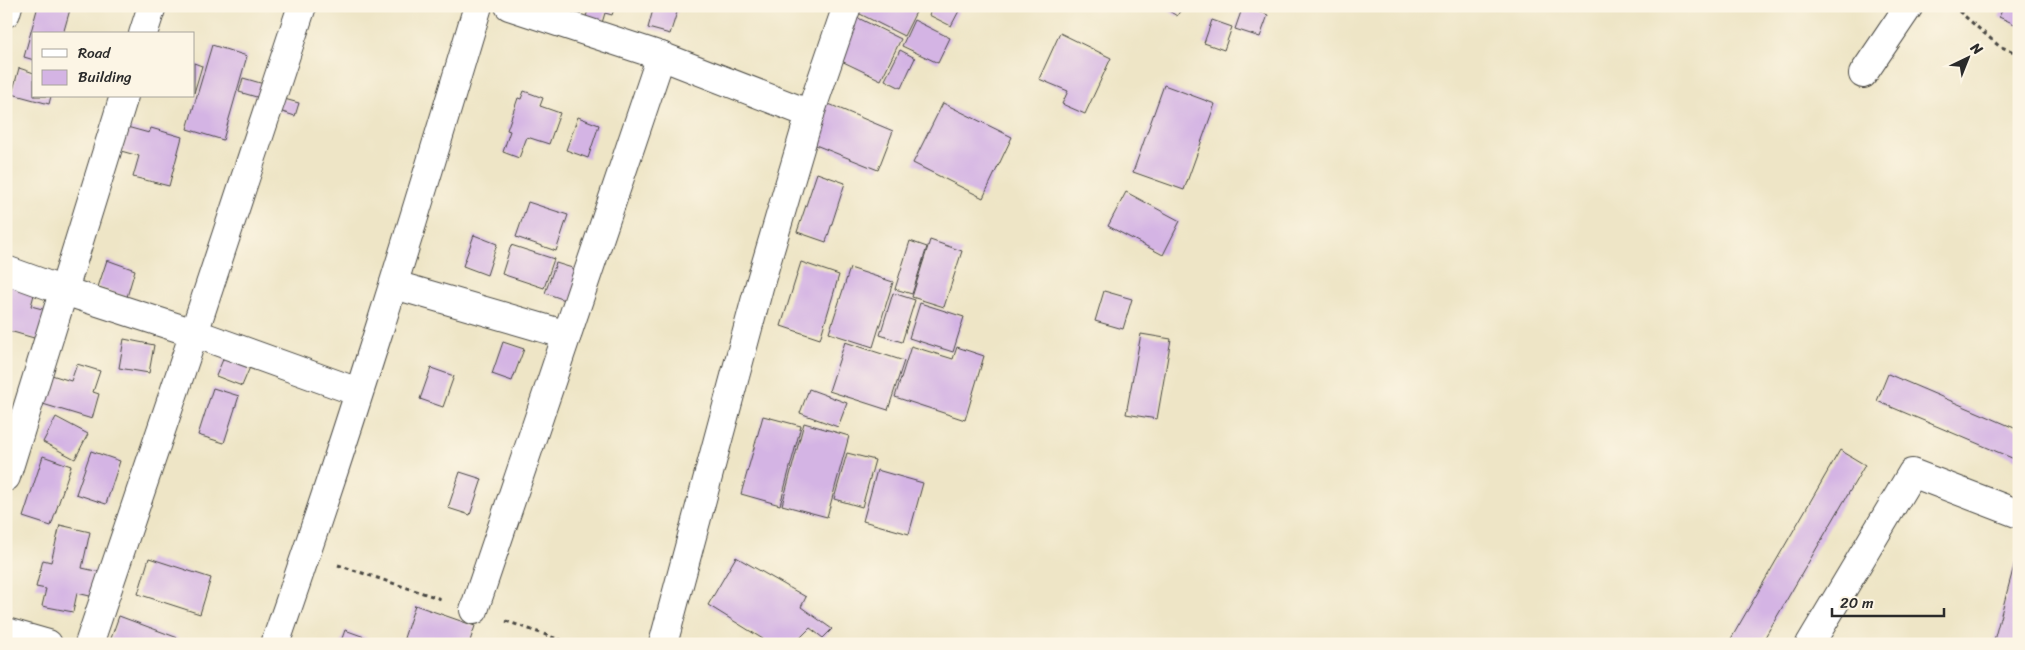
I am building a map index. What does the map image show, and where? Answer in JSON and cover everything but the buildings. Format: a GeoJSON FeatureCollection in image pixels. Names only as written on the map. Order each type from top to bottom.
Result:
{"type":"FeatureCollection","features":[{"type":"Feature","properties":{"kind":"street"},"geometry":{"type":"LineString","coordinates":[[6,13],[8,6]]}},
{"type":"Feature","properties":{"kind":"street"},"geometry":{"type":"LineString","coordinates":[[144,32],[152,6]]}},
{"type":"Feature","properties":{"kind":"street"},"geometry":{"type":"LineString","coordinates":[[89,644],[302,6]]}},
{"type":"Feature","properties":{"kind":"street"},"geometry":{"type":"LineString","coordinates":[[275,644],[394,285],[478,6]]}},
{"type":"Feature","properties":{"kind":"street"},"geometry":{"type":"LineString","coordinates":[[509,6],[661,56],[810,114]]}},
{"type":"Feature","properties":{"kind":"street"},"geometry":{"type":"LineString","coordinates":[[662,644],[759,286],[810,114],[847,6]]}},
{"type":"Feature","properties":{"kind":"street"},"geometry":{"type":"LineString","coordinates":[[1864,74],[1909,6]]}},
{"type":"Feature","properties":{"kind":"street"},"geometry":{"type":"LineString","coordinates":[[474,610],[661,56]]}},
{"type":"Feature","properties":{"kind":"street"},"geometry":{"type":"LineString","coordinates":[[6,477],[123,98]]}},
{"type":"Feature","properties":{"kind":"street"},"geometry":{"type":"LineString","coordinates":[[6,270],[194,333],[358,392]]}},
{"type":"Feature","properties":{"kind":"street"},"geometry":{"type":"LineString","coordinates":[[394,285],[567,335]]}},
{"type":"Feature","properties":{"kind":"street"},"geometry":{"type":"LineString","coordinates":[[1810,644],[1912,474],[2019,514]]}},
{"type":"Feature","properties":{"kind":"street"},"geometry":{"type":"LineString","coordinates":[[6,632],[48,644]]}},
{"type":"Feature","properties":{"kind":"path"},"geometry":{"type":"LineString","coordinates":[[1952,6],[1999,46],[2019,54]]}},
{"type":"Feature","properties":{"kind":"path"},"geometry":{"type":"LineString","coordinates":[[306,555],[572,644]]}}]}
